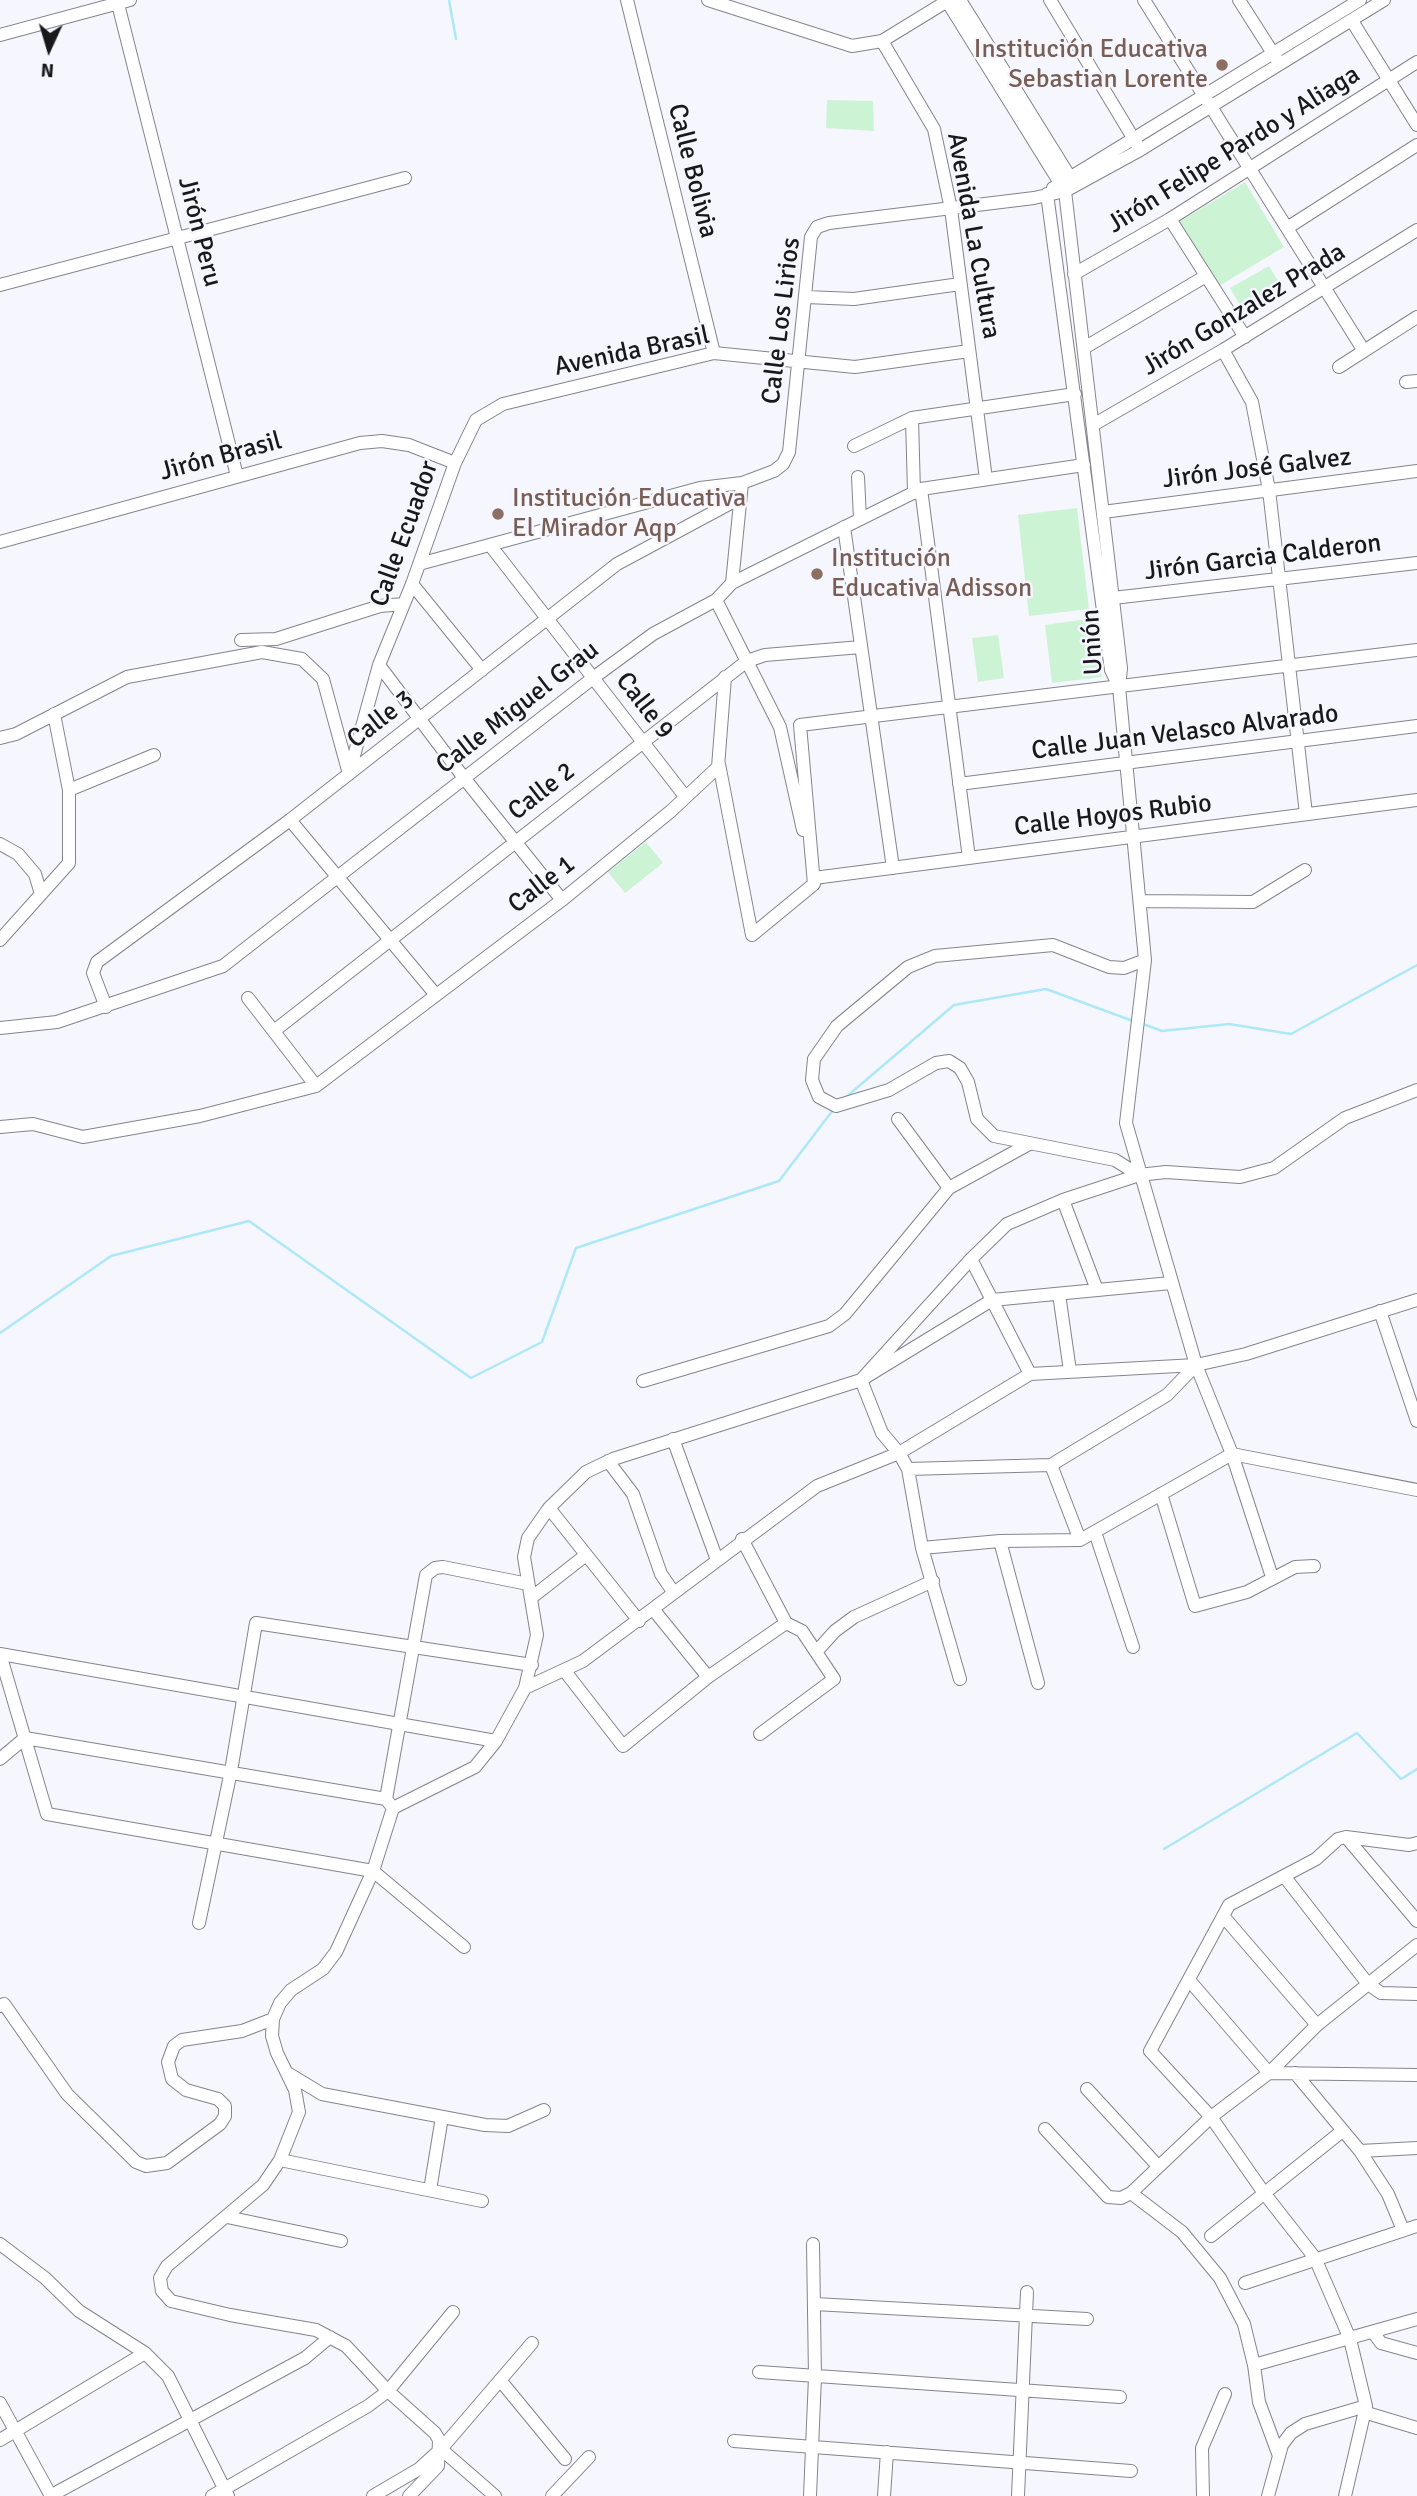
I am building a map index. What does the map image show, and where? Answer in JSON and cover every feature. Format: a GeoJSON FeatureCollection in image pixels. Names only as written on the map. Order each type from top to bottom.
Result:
{"type":"FeatureCollection","features":[{"type":"Feature","properties":{"kind":"street","name":"Calle Bolivia"},"geometry":{"type":"LineString","coordinates":[[627,0],[714,353]]}},
{"type":"Feature","properties":{"kind":"street"},"geometry":{"type":"LineString","coordinates":[[708,0],[852,46],[882,41],[952,0],[1067,184]]}},
{"type":"Feature","properties":{"kind":"street"},"geometry":{"type":"LineString","coordinates":[[1050,0],[1137,145]]}},
{"type":"Feature","properties":{"kind":"street"},"geometry":{"type":"LineString","coordinates":[[1144,0],[1364,351]]}},
{"type":"Feature","properties":{"kind":"street"},"geometry":{"type":"LineString","coordinates":[[1239,0],[1277,59]]}},
{"type":"Feature","properties":{"kind":"street"},"geometry":{"type":"LineString","coordinates":[[1137,145],[1212,107],[1360,0]]}},
{"type":"Feature","properties":{"kind":"street"},"geometry":{"type":"LineString","coordinates":[[1137,145],[1204,96],[1352,21],[1370,4],[1384,0]]}},
{"type":"Feature","properties":{"kind":"street"},"geometry":{"type":"LineString","coordinates":[[0,35],[122,1]]}},
{"type":"Feature","properties":{"kind":"street","name":"Jirón Peru"},"geometry":{"type":"LineString","coordinates":[[122,1],[177,238],[237,476]]}},
{"type":"Feature","properties":{"kind":"street"},"geometry":{"type":"LineString","coordinates":[[1352,21],[1417,125]]}},
{"type":"Feature","properties":{"kind":"street","name":"Avenida La Cultura"},"geometry":{"type":"LineString","coordinates":[[882,41],[934,129],[951,209],[986,479]]}},
{"type":"Feature","properties":{"kind":"street","name":"Jirón Felipe Pardo y Aliaga"},"geometry":{"type":"LineString","coordinates":[[1074,274],[1170,219],[1417,62]]}},
{"type":"Feature","properties":{"kind":"street","name":"Calle Los Lirios"},"geometry":{"type":"LineString","coordinates":[[419,564],[700,488],[742,483],[774,471],[783,464],[789,452],[811,237],[817,227],[829,222],[951,209],[1047,194],[1137,145]]}},
{"type":"Feature","properties":{"kind":"street"},"geometry":{"type":"LineString","coordinates":[[1287,228],[1417,145]]}},
{"type":"Feature","properties":{"kind":"street"},"geometry":{"type":"LineString","coordinates":[[0,285],[405,177]]}},
{"type":"Feature","properties":{"kind":"street","name":"Unión"},"geometry":{"type":"LineString","coordinates":[[1067,184],[1074,274],[1121,668],[1119,687]]}},
{"type":"Feature","properties":{"kind":"street","name":"Unión"},"geometry":{"type":"LineString","coordinates":[[1047,194],[1111,670],[1119,687]]}},
{"type":"Feature","properties":{"kind":"street"},"geometry":{"type":"LineString","coordinates":[[1170,219],[1245,337]]}},
{"type":"Feature","properties":{"kind":"street","name":"Jirón Gonzalez Prada"},"geometry":{"type":"LineString","coordinates":[[1093,425],[1245,337],[1417,230]]}},
{"type":"Feature","properties":{"kind":"street"},"geometry":{"type":"LineString","coordinates":[[1084,348],[1206,276]]}},
{"type":"Feature","properties":{"kind":"street"},"geometry":{"type":"LineString","coordinates":[[806,297],[854,299],[960,284]]}},
{"type":"Feature","properties":{"kind":"street"},"geometry":{"type":"LineString","coordinates":[[1339,367],[1417,317]]}},
{"type":"Feature","properties":{"kind":"street"},"geometry":{"type":"LineString","coordinates":[[1223,350],[1252,402],[1269,490],[1306,814]]}},
{"type":"Feature","properties":{"kind":"street","name":"Avenida Brasil"},"geometry":{"type":"LineString","coordinates":[[476,420],[503,404],[714,353],[855,367],[969,351]]}},
{"type":"Feature","properties":{"kind":"street"},"geometry":{"type":"LineString","coordinates":[[854,446],[912,418],[1075,394]]}},
{"type":"Feature","properties":{"kind":"street"},"geometry":{"type":"LineString","coordinates":[[912,418],[917,491],[969,858]]}},
{"type":"Feature","properties":{"kind":"street","name":"Calle Ecuador"},"geometry":{"type":"LineString","coordinates":[[349,774],[379,665],[412,584],[455,463],[476,420]]}},
{"type":"Feature","properties":{"kind":"street","name":"Jirón Brasil"},"geometry":{"type":"LineString","coordinates":[[0,542],[360,443],[382,441],[409,445],[455,463]]}},
{"type":"Feature","properties":{"kind":"street","name":"Calle Miguel Grau"},"geometry":{"type":"LineString","coordinates":[[0,1028],[57,1022],[223,966],[593,678],[653,634],[716,600],[732,583],[917,491],[1084,465]]}},
{"type":"Feature","properties":{"kind":"street","name":"Jirón José Galvez"},"geometry":{"type":"LineString","coordinates":[[1103,512],[1417,471]]}},
{"type":"Feature","properties":{"kind":"street"},"geometry":{"type":"LineString","coordinates":[[858,477],[860,519]]}},
{"type":"Feature","properties":{"kind":"street"},"geometry":{"type":"LineString","coordinates":[[732,583],[742,483]]}},
{"type":"Feature","properties":{"kind":"street","name":"Calle 3"},"geometry":{"type":"LineString","coordinates":[[106,1007],[93,973],[97,962],[290,820],[617,564],[740,498]]}},
{"type":"Feature","properties":{"kind":"street"},"geometry":{"type":"LineString","coordinates":[[844,527],[893,868]]}},
{"type":"Feature","properties":{"kind":"street","name":"Calle 9"},"geometry":{"type":"LineString","coordinates":[[490,545],[684,795]]}},
{"type":"Feature","properties":{"kind":"street","name":"Jirón Garcia Calderon"},"geometry":{"type":"LineString","coordinates":[[1113,598],[1417,563]]}},
{"type":"Feature","properties":{"kind":"street"},"geometry":{"type":"LineString","coordinates":[[412,584],[482,670]]}},
{"type":"Feature","properties":{"kind":"street"},"geometry":{"type":"LineString","coordinates":[[716,600],[780,727],[814,878]]}},
{"type":"Feature","properties":{"kind":"street"},"geometry":{"type":"LineString","coordinates":[[241,640],[276,639],[380,606],[404,604]]}},
{"type":"Feature","properties":{"kind":"street"},"geometry":{"type":"LineString","coordinates":[[276,639],[281,654]]}},
{"type":"Feature","properties":{"kind":"street","name":"Calle 2"},"geometry":{"type":"LineString","coordinates":[[274,1031],[747,661],[765,655],[861,647]]}},
{"type":"Feature","properties":{"kind":"street"},"geometry":{"type":"LineString","coordinates":[[725,677],[719,764],[752,935],[814,884],[800,725],[1417,650]]}},
{"type":"Feature","properties":{"kind":"street"},"geometry":{"type":"LineString","coordinates":[[0,738],[16,734],[127,677],[237,654],[262,652],[302,659],[323,678],[349,774]]}},
{"type":"Feature","properties":{"kind":"street"},"geometry":{"type":"LineString","coordinates":[[379,665],[464,778],[562,900]]}},
{"type":"Feature","properties":{"kind":"street"},"geometry":{"type":"LineString","coordinates":[[1119,687],[1145,960],[1126,1124],[1196,1365],[1232,1454],[1272,1577]]}},
{"type":"Feature","properties":{"kind":"street"},"geometry":{"type":"LineString","coordinates":[[0,940],[69,863],[69,790],[54,714]]}},
{"type":"Feature","properties":{"kind":"street","name":"Calle Juan Velasco Alvarado"},"geometry":{"type":"LineString","coordinates":[[959,783],[1417,726]]}},
{"type":"Feature","properties":{"kind":"street"},"geometry":{"type":"LineString","coordinates":[[69,790],[154,755]]}},
{"type":"Feature","properties":{"kind":"street","name":"Calle 1"},"geometry":{"type":"LineString","coordinates":[[316,1086],[562,900],[671,811],[684,795],[719,764]]}},
{"type":"Feature","properties":{"kind":"street"},"geometry":{"type":"LineString","coordinates":[[698,784],[719,788],[726,796]]}},
{"type":"Feature","properties":{"kind":"street","name":"Calle Hoyos Rubio"},"geometry":{"type":"LineString","coordinates":[[814,878],[1417,800]]}},
{"type":"Feature","properties":{"kind":"street"},"geometry":{"type":"LineString","coordinates":[[290,820],[436,995]]}},
{"type":"Feature","properties":{"kind":"street"},"geometry":{"type":"LineString","coordinates":[[0,844],[18,854],[35,874],[41,894]]}},
{"type":"Feature","properties":{"kind":"street"},"geometry":{"type":"LineString","coordinates":[[1140,901],[1253,902],[1306,870]]}},
{"type":"Feature","properties":{"kind":"street"},"geometry":{"type":"LineString","coordinates":[[1139,1175],[1115,1160],[1005,1140],[984,1129],[977,1119],[968,1082],[960,1068],[949,1061],[936,1063],[889,1090],[836,1105],[819,1097],[812,1080],[814,1059],[837,1026],[865,999],[908,967],[935,956],[1053,945],[1109,967],[1124,968],[1145,960]]}},
{"type":"Feature","properties":{"kind":"street"},"geometry":{"type":"LineString","coordinates":[[0,1127],[33,1124],[83,1137],[200,1116],[316,1086],[248,998]]}},
{"type":"Feature","properties":{"kind":"street"},"geometry":{"type":"LineString","coordinates":[[861,1380],[971,1259],[1007,1224],[1063,1200],[1139,1175],[1166,1172],[1240,1177],[1274,1168],[1345,1118],[1417,1090]]}},
{"type":"Feature","properties":{"kind":"street"},"geometry":{"type":"LineString","coordinates":[[898,1119],[949,1188]]}},
{"type":"Feature","properties":{"kind":"street"},"geometry":{"type":"LineString","coordinates":[[643,1381],[829,1326],[845,1314],[949,1188],[1029,1144]]}},
{"type":"Feature","properties":{"kind":"street"},"geometry":{"type":"LineString","coordinates":[[1063,1200],[1097,1290]]}},
{"type":"Feature","properties":{"kind":"street"},"geometry":{"type":"LineString","coordinates":[[971,1259],[1030,1374]]}},
{"type":"Feature","properties":{"kind":"street"},"geometry":{"type":"LineString","coordinates":[[0,1759],[25,1738],[231,1771],[389,1803],[461,1776],[475,1767],[496,1741],[525,1688],[532,1665],[537,1635],[524,1557],[528,1538],[549,1508],[586,1472],[608,1461],[673,1439],[861,1380],[992,1300],[1171,1283]]}},
{"type":"Feature","properties":{"kind":"street"},"geometry":{"type":"LineString","coordinates":[[1059,1294],[1070,1371]]}},
{"type":"Feature","properties":{"kind":"street"},"geometry":{"type":"LineString","coordinates":[[525,1688],[583,1661],[639,1621],[742,1539],[817,1486],[899,1453],[1030,1374],[1196,1365],[1246,1354],[1417,1300]]}},
{"type":"Feature","properties":{"kind":"street"},"geometry":{"type":"LineString","coordinates":[[1380,1311],[1417,1421]]}},
{"type":"Feature","properties":{"kind":"street"},"geometry":{"type":"LineString","coordinates":[[908,1469],[1051,1465],[1167,1395],[1196,1365]]}},
{"type":"Feature","properties":{"kind":"street"},"geometry":{"type":"LineString","coordinates":[[861,1380],[882,1433],[908,1469],[922,1548],[960,1679]]}},
{"type":"Feature","properties":{"kind":"street"},"geometry":{"type":"LineString","coordinates":[[673,1439],[716,1560]]}},
{"type":"Feature","properties":{"kind":"street"},"geometry":{"type":"LineString","coordinates":[[922,1548],[1000,1541],[1080,1540],[1232,1454],[1417,1490]]}},
{"type":"Feature","properties":{"kind":"street"},"geometry":{"type":"LineString","coordinates":[[608,1461],[633,1494],[661,1574],[674,1593]]}},
{"type":"Feature","properties":{"kind":"street"},"geometry":{"type":"LineString","coordinates":[[1051,1465],[1080,1540]]}},
{"type":"Feature","properties":{"kind":"street"},"geometry":{"type":"LineString","coordinates":[[1161,1494],[1195,1606],[1247,1592],[1295,1567],[1314,1566]]}},
{"type":"Feature","properties":{"kind":"street"},"geometry":{"type":"LineString","coordinates":[[549,1508],[639,1621]]}},
{"type":"Feature","properties":{"kind":"street"},"geometry":{"type":"LineString","coordinates":[[1095,1532],[1133,1647]]}},
{"type":"Feature","properties":{"kind":"street"},"geometry":{"type":"LineString","coordinates":[[742,1539],[786,1623],[802,1630],[834,1679],[760,1734]]}},
{"type":"Feature","properties":{"kind":"street"},"geometry":{"type":"LineString","coordinates":[[1000,1541],[1038,1683]]}},
{"type":"Feature","properties":{"kind":"street"},"geometry":{"type":"LineString","coordinates":[[531,1598],[586,1555]]}},
{"type":"Feature","properties":{"kind":"street"},"geometry":{"type":"LineString","coordinates":[[495,2496],[441,2449],[435,2433],[388,2392],[346,2346],[316,2330],[178,2303],[166,2297],[160,2284],[163,2271],[263,2185],[280,2160],[299,2112],[298,2101],[272,2036],[273,2019],[280,2003],[291,1990],[323,1969],[336,1952],[373,1871],[389,1803],[399,1724],[426,1575],[435,1568],[528,1584]]}},
{"type":"Feature","properties":{"kind":"street"},"geometry":{"type":"LineString","coordinates":[[816,1651],[835,1631],[854,1617],[933,1581]]}},
{"type":"Feature","properties":{"kind":"street"},"geometry":{"type":"LineString","coordinates":[[653,1609],[708,1677]]}},
{"type":"Feature","properties":{"kind":"street"},"geometry":{"type":"LineString","coordinates":[[199,1923],[231,1771],[256,1623],[532,1665]]}},
{"type":"Feature","properties":{"kind":"street"},"geometry":{"type":"LineString","coordinates":[[564,1670],[623,1746],[708,1677],[786,1623]]}},
{"type":"Feature","properties":{"kind":"street"},"geometry":{"type":"LineString","coordinates":[[464,1947],[373,1871],[47,1814],[0,1654],[243,1699],[496,1741]]}},
{"type":"Feature","properties":{"kind":"street"},"geometry":{"type":"LineString","coordinates":[[1346,1837],[1417,1921]]}},
{"type":"Feature","properties":{"kind":"street"},"geometry":{"type":"LineString","coordinates":[[1345,2496],[1366,2410],[1350,2339],[1315,2258],[1264,2193],[1211,2117],[1150,2051],[1229,1905],[1316,1859],[1338,1839],[1346,1837],[1409,1845],[1417,1843]]}},
{"type":"Feature","properties":{"kind":"street"},"geometry":{"type":"LineString","coordinates":[[1284,1876],[1368,1984],[1381,1993],[1417,1994]]}},
{"type":"Feature","properties":{"kind":"street"},"geometry":{"type":"LineString","coordinates":[[1223,1916],[1317,2025]]}},
{"type":"Feature","properties":{"kind":"street"},"geometry":{"type":"LineString","coordinates":[[1045,2129],[1108,2197],[1121,2198],[1131,2193],[1157,2165],[1211,2117],[1269,2073],[1317,2025],[1417,1945]]}},
{"type":"Feature","properties":{"kind":"street"},"geometry":{"type":"LineString","coordinates":[[1189,1980],[1269,2073],[1417,2075]]}},
{"type":"Feature","properties":{"kind":"street"},"geometry":{"type":"LineString","coordinates":[[0,2006],[4,2004],[66,2094],[136,2162],[146,2166],[167,2163],[220,2124],[225,2116],[225,2106],[218,2099],[186,2090],[172,2079],[167,2062],[174,2046],[182,2040],[242,2031],[273,2019]]}},
{"type":"Feature","properties":{"kind":"street"},"geometry":{"type":"LineString","coordinates":[[286,2072],[322,2094],[485,2125],[509,2126],[544,2110]]}},
{"type":"Feature","properties":{"kind":"street"},"geometry":{"type":"LineString","coordinates":[[1295,2073],[1341,2132],[1360,2151],[1388,2194],[1403,2230]]}},
{"type":"Feature","properties":{"kind":"street"},"geometry":{"type":"LineString","coordinates":[[1087,2089],[1157,2165]]}},
{"type":"Feature","properties":{"kind":"street"},"geometry":{"type":"LineString","coordinates":[[430,2190],[442,2117]]}},
{"type":"Feature","properties":{"kind":"street"},"geometry":{"type":"LineString","coordinates":[[1211,2236],[1341,2132]]}},
{"type":"Feature","properties":{"kind":"street"},"geometry":{"type":"LineString","coordinates":[[1360,2151],[1417,2148]]}},
{"type":"Feature","properties":{"kind":"street"},"geometry":{"type":"LineString","coordinates":[[280,2160],[482,2201]]}},
{"type":"Feature","properties":{"kind":"street"},"geometry":{"type":"LineString","coordinates":[[1131,2193],[1182,2232],[1220,2278],[1244,2324],[1259,2402],[1279,2456]]}},
{"type":"Feature","properties":{"kind":"street"},"geometry":{"type":"LineString","coordinates":[[227,2217],[341,2241]]}},
{"type":"Feature","properties":{"kind":"street"},"geometry":{"type":"LineString","coordinates":[[1245,2283],[1417,2226]]}},
{"type":"Feature","properties":{"kind":"street"},"geometry":{"type":"LineString","coordinates":[[0,2244],[45,2278],[79,2311],[145,2353],[168,2376],[221,2494],[388,2392],[453,2312]]}},
{"type":"Feature","properties":{"kind":"street"},"geometry":{"type":"LineString","coordinates":[[810,2496],[815,2377],[813,2244]]}},
{"type":"Feature","properties":{"kind":"street"},"geometry":{"type":"LineString","coordinates":[[1018,2496],[1027,2292]]}},
{"type":"Feature","properties":{"kind":"street"},"geometry":{"type":"LineString","coordinates":[[815,2304],[1087,2319]]}},
{"type":"Feature","properties":{"kind":"street"},"geometry":{"type":"LineString","coordinates":[[1254,2365],[1417,2319]]}},
{"type":"Feature","properties":{"kind":"street"},"geometry":{"type":"LineString","coordinates":[[1373,2332],[1381,2343],[1417,2353]]}},
{"type":"Feature","properties":{"kind":"street"},"geometry":{"type":"LineString","coordinates":[[0,2403],[50,2496],[305,2358],[330,2337]]}},
{"type":"Feature","properties":{"kind":"street"},"geometry":{"type":"LineString","coordinates":[[373,2496],[419,2469],[441,2449],[532,2343]]}},
{"type":"Feature","properties":{"kind":"street"},"geometry":{"type":"LineString","coordinates":[[0,2440],[145,2353]]}},
{"type":"Feature","properties":{"kind":"street"},"geometry":{"type":"LineString","coordinates":[[759,2372],[1120,2397]]}},
{"type":"Feature","properties":{"kind":"street"},"geometry":{"type":"LineString","coordinates":[[500,2380],[565,2459]]}},
{"type":"Feature","properties":{"kind":"street"},"geometry":{"type":"LineString","coordinates":[[1203,2496],[1202,2448],[1225,2394]]}},
{"type":"Feature","properties":{"kind":"street"},"geometry":{"type":"LineString","coordinates":[[1268,2496],[1282,2445],[1291,2433],[1305,2424],[1366,2410],[1417,2428]]}},
{"type":"Feature","properties":{"kind":"street"},"geometry":{"type":"LineString","coordinates":[[734,2441],[1131,2471]]}},
{"type":"Feature","properties":{"kind":"street"},"geometry":{"type":"LineString","coordinates":[[409,2496],[438,2466],[441,2449]]}},
{"type":"Feature","properties":{"kind":"street"},"geometry":{"type":"LineString","coordinates":[[884,2496],[887,2452]]}},
{"type":"Feature","properties":{"kind":"street"},"geometry":{"type":"LineString","coordinates":[[552,2496],[589,2457]]}},
{"type":"Feature","properties":{"kind":"green space"},"geometry":{"type":"Polygon","coordinates":[[[827,100],[873,101],[874,131],[826,128],[827,100]]]}},
{"type":"Feature","properties":{"kind":"green space"},"geometry":{"type":"Polygon","coordinates":[[[1245,182],[1284,247],[1219,286],[1179,222],[1245,182]]]}},
{"type":"Feature","properties":{"kind":"green space"},"geometry":{"type":"Polygon","coordinates":[[[1269,266],[1284,291],[1245,314],[1230,288],[1269,266]]]}},
{"type":"Feature","properties":{"kind":"green space"},"geometry":{"type":"Polygon","coordinates":[[[1077,508],[1089,609],[1029,616],[1018,515],[1077,508]]]}},
{"type":"Feature","properties":{"kind":"green space"},"geometry":{"type":"Polygon","coordinates":[[[1095,618],[1102,677],[1052,683],[1045,625],[1095,618]]]}},
{"type":"Feature","properties":{"kind":"green space"},"geometry":{"type":"Polygon","coordinates":[[[998,635],[1004,678],[978,682],[972,638],[998,635]]]}},
{"type":"Feature","properties":{"kind":"green space"},"geometry":{"type":"Polygon","coordinates":[[[646,842],[663,863],[625,893],[608,872],[646,842]]]}},
{"type":"Feature","properties":{"kind":"waterway"},"geometry":{"type":"LineString","coordinates":[[449,0],[456,39]]}},
{"type":"Feature","properties":{"kind":"waterway"},"geometry":{"type":"LineString","coordinates":[[1143,1024],[1162,1031],[1229,1024],[1291,1034],[1417,965]]}},
{"type":"Feature","properties":{"kind":"waterway"},"geometry":{"type":"LineString","coordinates":[[845,1098],[954,1005],[1046,989],[1133,1021]]}},
{"type":"Feature","properties":{"kind":"waterway"},"geometry":{"type":"LineString","coordinates":[[0,1333],[111,1256],[249,1221],[471,1378],[542,1342],[576,1248],[779,1181],[833,1110]]}},
{"type":"Feature","properties":{"kind":"waterway"},"geometry":{"type":"LineString","coordinates":[[1164,1849],[1357,1733],[1401,1779],[1417,1769]]}},
{"type":"Feature","properties":{"kind":"place","name":"Institución Educativa Sebastian Lorente"},"geometry":{"type":"Point","coordinates":[1222,65]}},
{"type":"Feature","properties":{"kind":"place","name":"Institución Educativa El Mirador Aqp"},"geometry":{"type":"Point","coordinates":[498,514]}},
{"type":"Feature","properties":{"kind":"place","name":"Institución Educativa Adisson"},"geometry":{"type":"Point","coordinates":[817,574]}}]}
